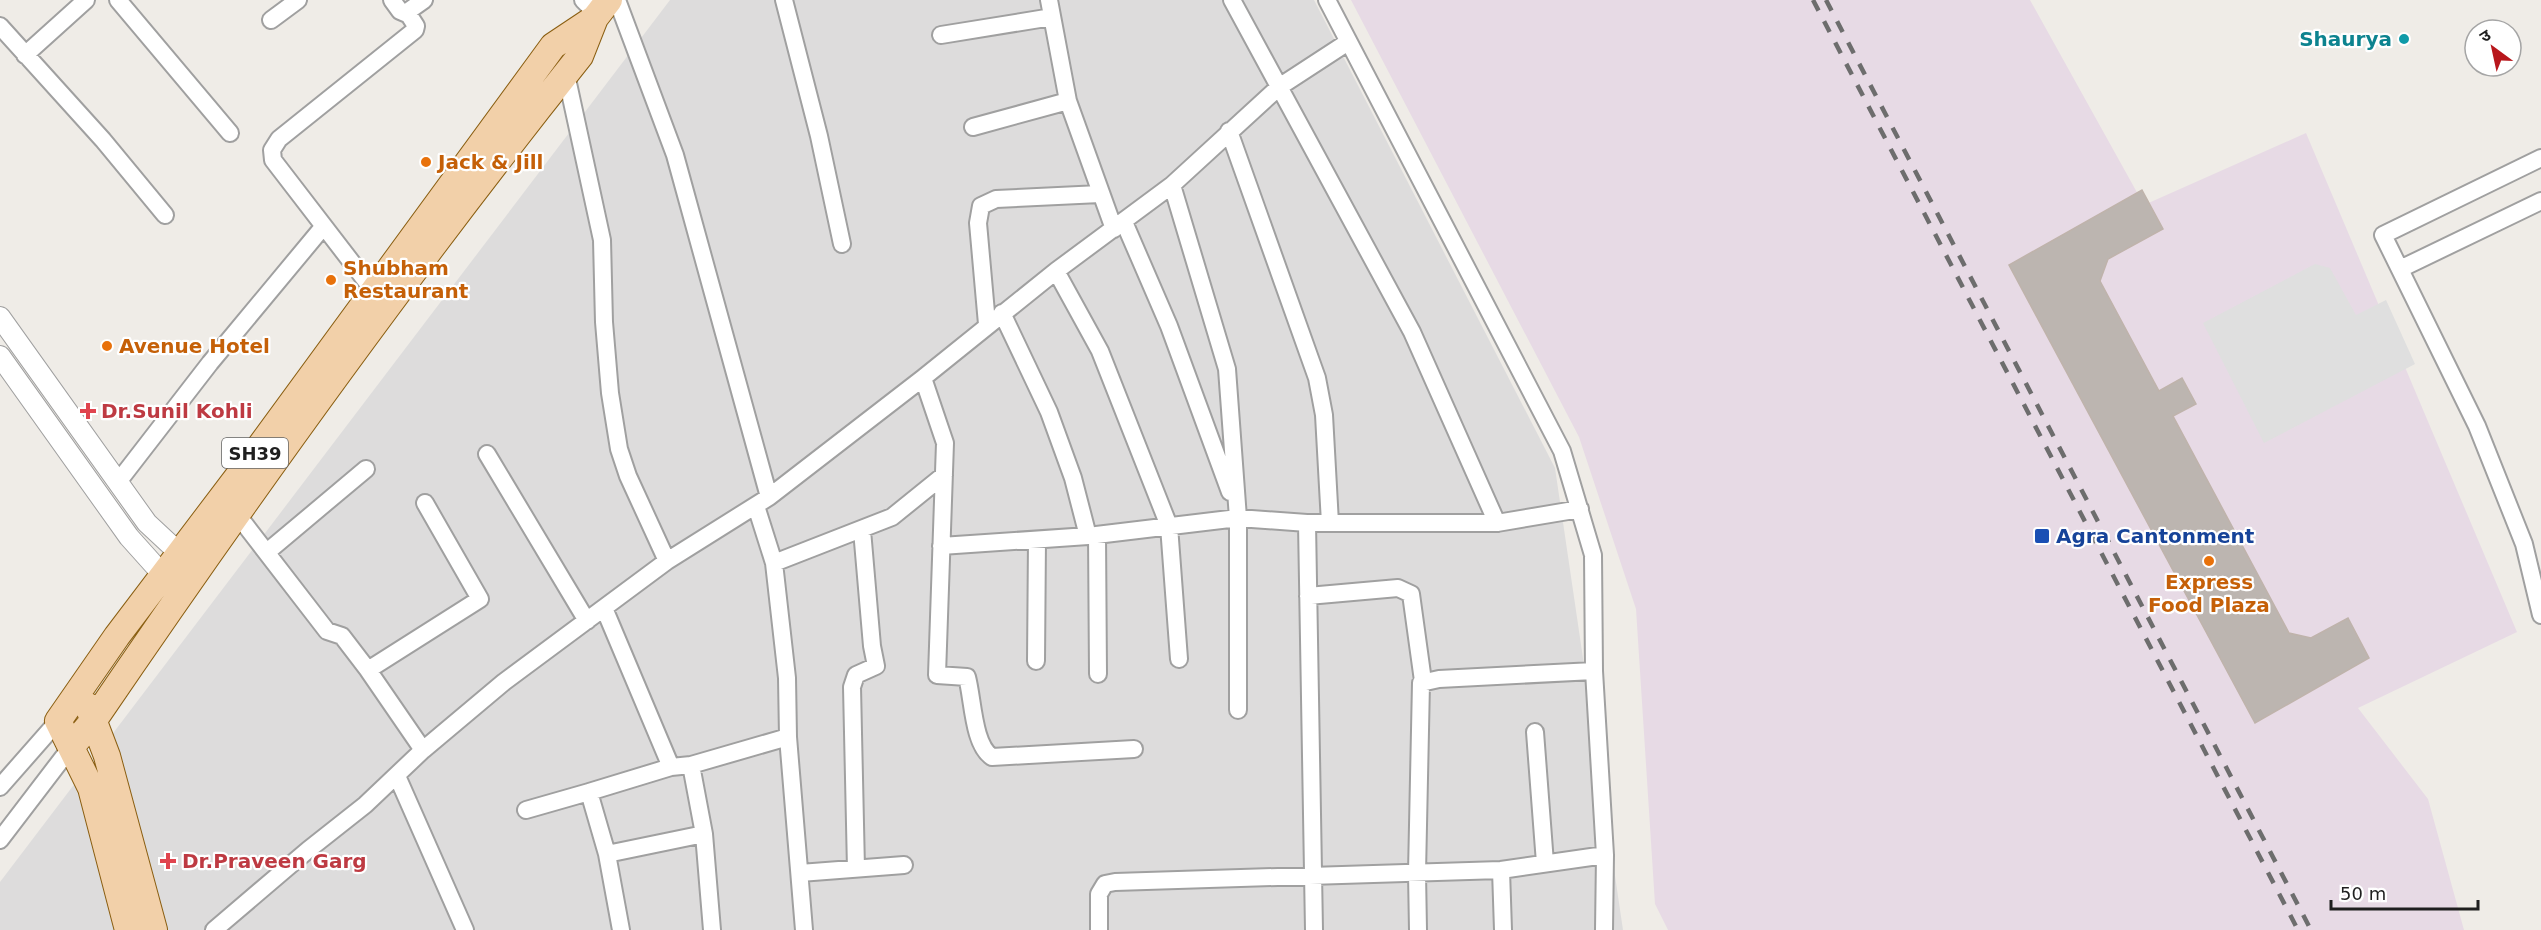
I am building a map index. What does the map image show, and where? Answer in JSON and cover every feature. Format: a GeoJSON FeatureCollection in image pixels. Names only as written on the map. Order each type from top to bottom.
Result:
{"type":"FeatureCollection","features":[{"type":"Feature","properties":{"kind":"main road","name":"SH39"},"geometry":{"type":"LineString","coordinates":[[188,561],[237,513],[423,259],[580,56],[600,7]]}},
{"type":"Feature","properties":{"kind":"main road","name":"SH39"},"geometry":{"type":"LineString","coordinates":[[71,747],[94,720],[172,584],[373,290],[553,46],[600,7]]}},
{"type":"Feature","properties":{"kind":"main road","name":"SH39"},"geometry":{"type":"LineString","coordinates":[[58,721],[81,689],[172,584]]}},
{"type":"Feature","properties":{"kind":"main road"},"geometry":{"type":"LineString","coordinates":[[81,689],[107,756],[154,930]]}},
{"type":"Feature","properties":{"kind":"main road"},"geometry":{"type":"LineString","coordinates":[[58,721],[91,788],[128,930]]}},
{"type":"Feature","properties":{"kind":"street"},"geometry":{"type":"LineString","coordinates":[[118,0],[230,133]]}},
{"type":"Feature","properties":{"kind":"street"},"geometry":{"type":"LineString","coordinates":[[271,20],[298,0]]}},
{"type":"Feature","properties":{"kind":"street"},"geometry":{"type":"LineString","coordinates":[[373,290],[273,160],[274,144],[346,83],[415,30],[416,26],[407,14],[400,11],[392,0]]}},
{"type":"Feature","properties":{"kind":"street"},"geometry":{"type":"LineString","coordinates":[[407,14],[424,0]]}},
{"type":"Feature","properties":{"kind":"street"},"geometry":{"type":"LineString","coordinates":[[784,0],[819,136],[842,244]]}},
{"type":"Feature","properties":{"kind":"street"},"geometry":{"type":"LineString","coordinates":[[1232,0],[1412,332],[1497,523]]}},
{"type":"Feature","properties":{"kind":"street"},"geometry":{"type":"LineString","coordinates":[[1327,0],[1562,451],[1580,509],[1593,555],[1594,671],[1605,855],[1605,930]]}},
{"type":"Feature","properties":{"kind":"street"},"geometry":{"type":"LineString","coordinates":[[25,55],[80,2]]}},
{"type":"Feature","properties":{"kind":"street"},"geometry":{"type":"LineString","coordinates":[[600,7],[675,155],[763,501],[774,563],[787,678],[788,737],[804,930]]}},
{"type":"Feature","properties":{"kind":"street"},"geometry":{"type":"LineString","coordinates":[[940,35],[1051,8],[1068,101],[1100,194],[1119,225],[1169,326],[1237,512]]}},
{"type":"Feature","properties":{"kind":"street"},"geometry":{"type":"LineString","coordinates":[[0,26],[103,140],[165,215]]}},
{"type":"Feature","properties":{"kind":"street"},"geometry":{"type":"LineString","coordinates":[[214,930],[308,850],[365,806],[423,750],[504,682],[667,561],[763,501],[923,378],[1056,270],[1172,185],[1229,130],[1279,87],[1348,42]]}},
{"type":"Feature","properties":{"kind":"street"},"geometry":{"type":"LineString","coordinates":[[566,74],[602,240],[609,381],[619,449],[628,477],[667,561]]}},
{"type":"Feature","properties":{"kind":"street"},"geometry":{"type":"LineString","coordinates":[[973,127],[1068,101]]}},
{"type":"Feature","properties":{"kind":"street"},"geometry":{"type":"LineString","coordinates":[[1229,130],[1317,378],[1324,415],[1330,523]]}},
{"type":"Feature","properties":{"kind":"street"},"geometry":{"type":"LineString","coordinates":[[2541,158],[2384,233],[2383,236],[2477,426],[2524,544],[2541,615]]}},
{"type":"Feature","properties":{"kind":"street"},"geometry":{"type":"LineString","coordinates":[[1172,185],[1227,369],[1237,512],[1238,710]]}},
{"type":"Feature","properties":{"kind":"street"},"geometry":{"type":"LineString","coordinates":[[987,324],[978,223],[981,206],[996,200],[1100,194]]}},
{"type":"Feature","properties":{"kind":"street"},"geometry":{"type":"LineString","coordinates":[[2400,269],[2541,201]]}},
{"type":"Feature","properties":{"kind":"street"},"geometry":{"type":"LineString","coordinates":[[118,482],[217,354],[323,227]]}},
{"type":"Feature","properties":{"kind":"street"},"geometry":{"type":"LineString","coordinates":[[1056,270],[1100,351],[1169,526],[1179,659]]}},
{"type":"Feature","properties":{"kind":"street"},"geometry":{"type":"LineString","coordinates":[[1002,312],[1049,412],[1092,535],[1098,674]]}},
{"type":"Feature","properties":{"kind":"street"},"geometry":{"type":"LineString","coordinates":[[0,317],[147,523],[188,561]]}},
{"type":"Feature","properties":{"kind":"street"},"geometry":{"type":"LineString","coordinates":[[0,356],[129,537],[172,584]]}},
{"type":"Feature","properties":{"kind":"street"},"geometry":{"type":"LineString","coordinates":[[923,378],[944,434],[936,673],[939,676],[967,677],[978,741],[986,753],[992,757],[1134,749]]}},
{"type":"Feature","properties":{"kind":"street"},"geometry":{"type":"LineString","coordinates":[[487,454],[587,621]]}},
{"type":"Feature","properties":{"kind":"street"},"geometry":{"type":"LineString","coordinates":[[267,552],[366,469]]}},
{"type":"Feature","properties":{"kind":"street"},"geometry":{"type":"LineString","coordinates":[[774,563],[892,517],[944,475]]}},
{"type":"Feature","properties":{"kind":"street"},"geometry":{"type":"LineString","coordinates":[[368,670],[480,600],[425,502]]}},
{"type":"Feature","properties":{"kind":"street"},"geometry":{"type":"LineString","coordinates":[[940,546],[1092,535],[1169,526],[1237,512],[1306,523],[1497,523],[1580,509]]}},
{"type":"Feature","properties":{"kind":"street"},"geometry":{"type":"LineString","coordinates":[[237,513],[327,631],[342,636],[423,750]]}},
{"type":"Feature","properties":{"kind":"street"},"geometry":{"type":"LineString","coordinates":[[1306,523],[1314,930]]}},
{"type":"Feature","properties":{"kind":"street"},"geometry":{"type":"LineString","coordinates":[[856,868],[852,687],[856,675],[876,666],[868,610],[862,530]]}},
{"type":"Feature","properties":{"kind":"street"},"geometry":{"type":"LineString","coordinates":[[1036,662],[1037,540]]}},
{"type":"Feature","properties":{"kind":"street"},"geometry":{"type":"LineString","coordinates":[[2524,544],[2541,569]]}},
{"type":"Feature","properties":{"kind":"street"},"geometry":{"type":"LineString","coordinates":[[1308,596],[1398,588],[1411,594],[1423,681],[1419,690],[1418,930]]}},
{"type":"Feature","properties":{"kind":"street"},"geometry":{"type":"LineString","coordinates":[[604,608],[671,767]]}},
{"type":"Feature","properties":{"kind":"street"},"geometry":{"type":"LineString","coordinates":[[1423,681],[1594,671]]}},
{"type":"Feature","properties":{"kind":"street"},"geometry":{"type":"LineString","coordinates":[[0,787],[58,721]]}},
{"type":"Feature","properties":{"kind":"street"},"geometry":{"type":"LineString","coordinates":[[1535,732],[1545,863]]}},
{"type":"Feature","properties":{"kind":"street"},"geometry":{"type":"LineString","coordinates":[[526,810],[671,767],[691,765],[788,737]]}},
{"type":"Feature","properties":{"kind":"street"},"geometry":{"type":"LineString","coordinates":[[0,840],[71,747]]}},
{"type":"Feature","properties":{"kind":"street"},"geometry":{"type":"LineString","coordinates":[[691,765],[704,834],[712,930]]}},
{"type":"Feature","properties":{"kind":"street"},"geometry":{"type":"LineString","coordinates":[[397,776],[465,930]]}},
{"type":"Feature","properties":{"kind":"street"},"geometry":{"type":"LineString","coordinates":[[589,792],[607,854],[621,930]]}},
{"type":"Feature","properties":{"kind":"street"},"geometry":{"type":"LineString","coordinates":[[607,854],[704,834]]}},
{"type":"Feature","properties":{"kind":"street"},"geometry":{"type":"LineString","coordinates":[[1099,930],[1099,894],[1105,884],[1114,882],[1501,870],[1605,855]]}},
{"type":"Feature","properties":{"kind":"street"},"geometry":{"type":"LineString","coordinates":[[800,873],[904,865]]}},
{"type":"Feature","properties":{"kind":"street"},"geometry":{"type":"LineString","coordinates":[[1501,870],[1503,930]]}},
{"type":"Feature","properties":{"kind":"shaded area"},"geometry":{"type":"Polygon","coordinates":[[[670,0],[1314,0],[1555,468],[1623,930],[0,930],[0,882],[670,0]]]}},
{"type":"Feature","properties":{"kind":"shaded area"},"geometry":{"type":"Polygon","coordinates":[[[1351,0],[2030,0],[2144,205],[2306,133],[2517,632],[2358,708],[2428,799],[2464,930],[1668,930],[1655,904],[1636,609],[1579,437],[1351,0]]]}},
{"type":"Feature","properties":{"kind":"shaded area"},"geometry":{"type":"Polygon","coordinates":[[[2315,264],[2330,268],[2356,315],[2386,300],[2415,364],[2264,443],[2203,323],[2315,264]]]}},
{"type":"Feature","properties":{"kind":"building"},"geometry":{"type":"Polygon","coordinates":[[[2142,190],[2163,229],[2108,259],[2100,281],[2159,391],[2182,378],[2196,404],[2173,416],[2289,633],[2311,638],[2348,618],[2369,658],[2255,723],[2009,265],[2142,190]]]}},
{"type":"Feature","properties":{"kind":"railway"},"geometry":{"type":"LineString","coordinates":[[1813,0],[2298,930]]}},
{"type":"Feature","properties":{"kind":"railway"},"geometry":{"type":"LineString","coordinates":[[1826,0],[2311,930]]}},
{"type":"Feature","properties":{"kind":"place","name":"Shaurya"},"geometry":{"type":"Point","coordinates":[2404,39]}},
{"type":"Feature","properties":{"kind":"place","name":"Jack & Jill"},"geometry":{"type":"Point","coordinates":[426,162]}},
{"type":"Feature","properties":{"kind":"place","name":"Shubham Restaurant"},"geometry":{"type":"Point","coordinates":[331,280]}},
{"type":"Feature","properties":{"kind":"place","name":"Avenue Hotel"},"geometry":{"type":"Point","coordinates":[107,346]}},
{"type":"Feature","properties":{"kind":"place","name":"Dr.Sunil Kohli"},"geometry":{"type":"Point","coordinates":[88,411]}},
{"type":"Feature","properties":{"kind":"place","name":"Agra Cantonment"},"geometry":{"type":"Point","coordinates":[2042,536]}},
{"type":"Feature","properties":{"kind":"place","name":"Express Food Plaza"},"geometry":{"type":"Point","coordinates":[2209,561]}},
{"type":"Feature","properties":{"kind":"place","name":"Dr.Praveen Garg"},"geometry":{"type":"Point","coordinates":[168,861]}}]}
